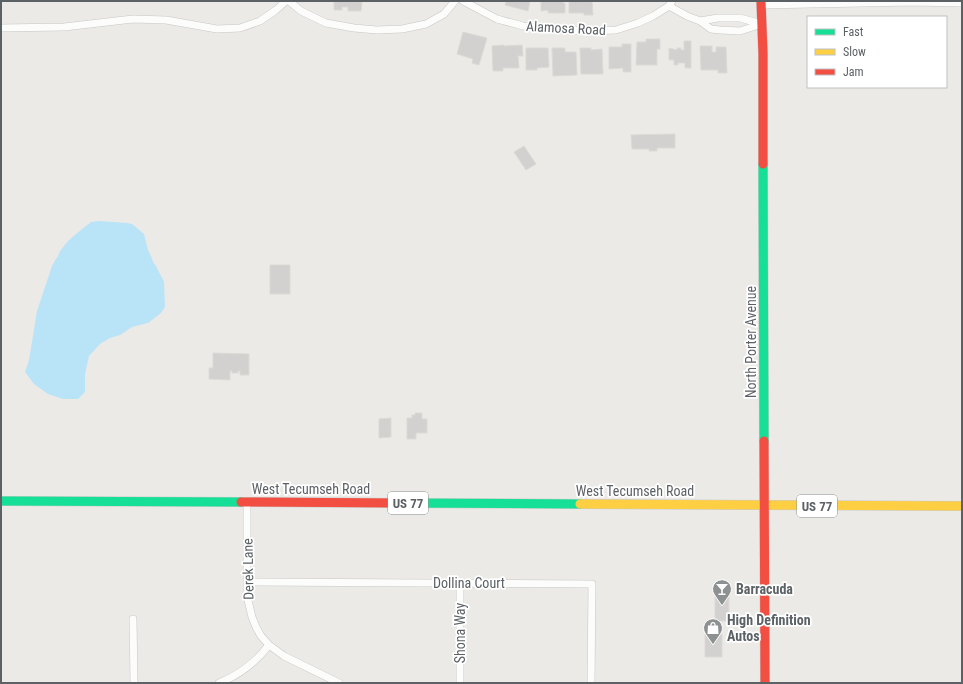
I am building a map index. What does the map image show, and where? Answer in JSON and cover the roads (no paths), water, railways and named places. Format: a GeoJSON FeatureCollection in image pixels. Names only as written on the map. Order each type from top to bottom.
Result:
{"type":"FeatureCollection","features":[{"type":"Feature","properties":{"kind":"main road","name":"North Porter Avenue"},"geometry":{"type":"LineString","coordinates":[[761,3],[764,139],[765,683]]}},
{"type":"Feature","properties":{"kind":"main road","name":"West Tecumseh Road"},"geometry":{"type":"LineString","coordinates":[[1,501],[765,506]]}},
{"type":"Feature","properties":{"kind":"main road","name":"US 77"},"geometry":{"type":"LineString","coordinates":[[765,506],[962,506]]}},
{"type":"Feature","properties":{"kind":"street"},"geometry":{"type":"LineString","coordinates":[[1,28],[64,27],[133,19],[166,20],[217,29],[240,28],[260,21],[287,1],[301,11],[326,23],[377,30],[402,29],[426,24],[444,14],[455,1]]}},
{"type":"Feature","properties":{"kind":"street","name":"Alamosa Road"},"geometry":{"type":"LineString","coordinates":[[464,1],[497,19],[523,26],[548,29],[585,31],[616,30],[638,24],[670,4],[711,29],[740,31],[762,24]]}},
{"type":"Feature","properties":{"kind":"street"},"geometry":{"type":"LineString","coordinates":[[761,3],[962,3]]}},
{"type":"Feature","properties":{"kind":"street"},"geometry":{"type":"LineString","coordinates":[[700,21],[718,18],[740,18],[762,24]]}},
{"type":"Feature","properties":{"kind":"street","name":"Derek Lane"},"geometry":{"type":"LineString","coordinates":[[247,503],[247,596],[256,627],[269,646],[284,656],[339,683]]}},
{"type":"Feature","properties":{"kind":"street","name":"Dollina Court"},"geometry":{"type":"LineString","coordinates":[[247,582],[592,584],[591,683]]}},
{"type":"Feature","properties":{"kind":"street","name":"Shona Way"},"geometry":{"type":"LineString","coordinates":[[460,583],[460,683]]}},
{"type":"Feature","properties":{"kind":"street"},"geometry":{"type":"LineString","coordinates":[[133,619],[134,683]]}},
{"type":"Feature","properties":{"kind":"street"},"geometry":{"type":"LineString","coordinates":[[219,683],[236,675],[260,656],[269,646]]}},
{"type":"Feature","properties":{"kind":"water"},"geometry":{"type":"Polygon","coordinates":[[[99,221],[132,224],[144,234],[153,262],[164,282],[165,307],[161,313],[148,323],[132,327],[120,335],[110,338],[100,344],[89,356],[85,374],[85,392],[78,399],[63,399],[48,394],[34,384],[25,372],[29,360],[37,311],[52,266],[60,251],[68,241],[91,222],[99,221]]]}},
{"type":"Feature","properties":{"kind":"place","name":"Barracuda"},"geometry":{"type":"Point","coordinates":[722,606]}},
{"type":"Feature","properties":{"kind":"place","name":"High Definition Autos"},"geometry":{"type":"Point","coordinates":[713,645]}}]}
